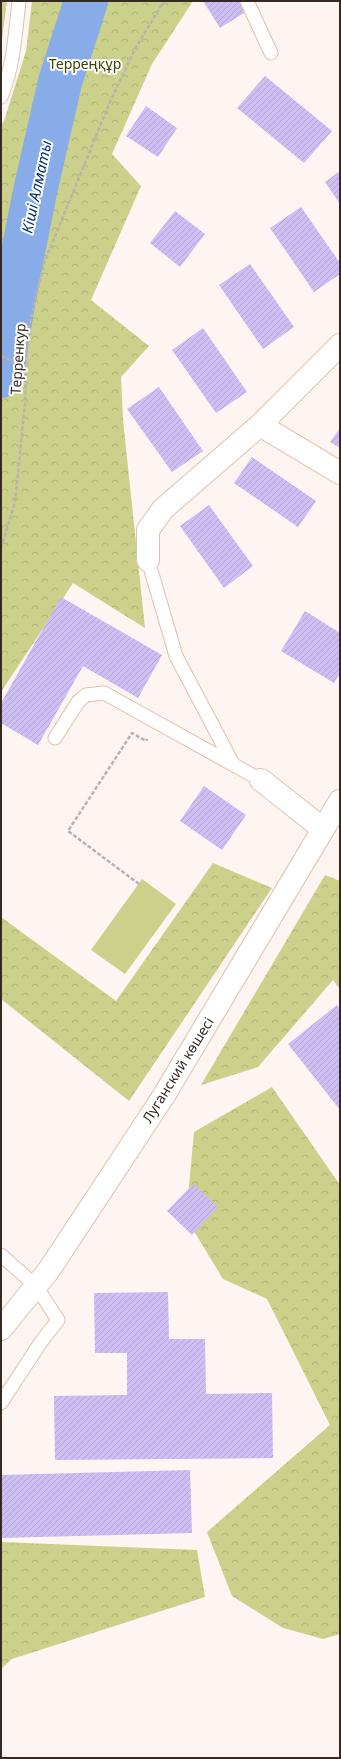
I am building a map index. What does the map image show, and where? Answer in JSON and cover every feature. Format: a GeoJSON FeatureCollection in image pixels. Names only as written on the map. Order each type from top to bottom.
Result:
{"type":"FeatureCollection","features":[{"type":"Feature","properties":{"kind":"street"},"geometry":{"type":"LineString","coordinates":[[148,560],[148,530],[163,509],[260,424],[340,345]]}},
{"type":"Feature","properties":{"kind":"street"},"geometry":{"type":"LineString","coordinates":[[260,424],[340,473]]}},
{"type":"Feature","properties":{"kind":"street"},"geometry":{"type":"LineString","coordinates":[[261,780],[323,829]]}},
{"type":"Feature","properties":{"kind":"street","name":"Луганский көшесі"},"geometry":{"type":"LineString","coordinates":[[1,1329],[49,1270],[163,1097],[340,802]]}},
{"type":"Feature","properties":{"kind":"lane"},"geometry":{"type":"LineString","coordinates":[[1,97],[9,77],[13,59],[19,1]]}},
{"type":"Feature","properties":{"kind":"lane"},"geometry":{"type":"LineString","coordinates":[[247,1],[271,53]]}},
{"type":"Feature","properties":{"kind":"lane"},"geometry":{"type":"LineString","coordinates":[[148,560],[176,656],[233,764]]}},
{"type":"Feature","properties":{"kind":"lane"},"geometry":{"type":"LineString","coordinates":[[55,738],[78,702],[86,695],[104,693],[261,780]]}},
{"type":"Feature","properties":{"kind":"lane"},"geometry":{"type":"LineString","coordinates":[[1,1255],[36,1286],[58,1320],[41,1342],[1,1403]]}},
{"type":"Feature","properties":{"kind":"path","name":"Терренкур"},"geometry":{"type":"LineString","coordinates":[[1,548],[15,502],[25,404],[27,335],[44,263],[110,102],[135,50],[164,1]]}},
{"type":"Feature","properties":{"kind":"path"},"geometry":{"type":"LineString","coordinates":[[1,356],[26,367]]}},
{"type":"Feature","properties":{"kind":"path"},"geometry":{"type":"LineString","coordinates":[[139,884],[68,831],[132,733],[146,741],[157,722]]}},
{"type":"Feature","properties":{"kind":"green space"},"geometry":{"type":"Polygon","coordinates":[[[1,1],[7,1],[1,47],[1,1]]]}},
{"type":"Feature","properties":{"kind":"green space","name":"Терреңқұр"},"geometry":{"type":"Polygon","coordinates":[[[32,1],[193,1],[152,64],[112,154],[141,186],[91,300],[149,346],[121,377],[123,420],[145,628],[73,583],[1,692],[1,125],[4,121],[26,51],[32,1]]]}},
{"type":"Feature","properties":{"kind":"green space"},"geometry":{"type":"Polygon","coordinates":[[[213,863],[272,888],[129,1101],[1,999],[1,917],[116,1001],[213,863]]]}},
{"type":"Feature","properties":{"kind":"green space"},"geometry":{"type":"Polygon","coordinates":[[[325,875],[340,881],[340,989],[333,980],[258,1067],[201,1085],[325,875]]]}},
{"type":"Feature","properties":{"kind":"green space"},"geometry":{"type":"Polygon","coordinates":[[[142,879],[176,904],[125,974],[91,950],[142,879]]]}},
{"type":"Feature","properties":{"kind":"green space"},"geometry":{"type":"Polygon","coordinates":[[[272,1087],[340,1185],[340,1634],[323,1639],[283,1628],[232,1596],[207,1532],[330,1425],[267,1299],[223,1279],[186,1218],[194,1132],[272,1087]]]}},
{"type":"Feature","properties":{"kind":"green space"},"geometry":{"type":"Polygon","coordinates":[[[1,1542],[197,1550],[205,1597],[12,1659],[1,1669],[1,1542]]]}},
{"type":"Feature","properties":{"kind":"building"},"geometry":{"type":"Polygon","coordinates":[[[203,1],[244,1],[249,10],[220,28],[203,1]]]}},
{"type":"Feature","properties":{"kind":"building"},"geometry":{"type":"Polygon","coordinates":[[[265,76],[332,131],[304,163],[237,108],[265,76]]]}},
{"type":"Feature","properties":{"kind":"building"},"geometry":{"type":"Polygon","coordinates":[[[146,106],[177,128],[158,157],[126,136],[146,106]]]}},
{"type":"Feature","properties":{"kind":"building"},"geometry":{"type":"Polygon","coordinates":[[[340,171],[340,204],[325,182],[340,171]]]}},
{"type":"Feature","properties":{"kind":"building"},"geometry":{"type":"Polygon","coordinates":[[[301,207],[340,263],[340,274],[314,292],[270,228],[301,207]]]}},
{"type":"Feature","properties":{"kind":"building"},"geometry":{"type":"Polygon","coordinates":[[[175,211],[205,234],[180,267],[150,243],[175,211]]]}},
{"type":"Feature","properties":{"kind":"building"},"geometry":{"type":"Polygon","coordinates":[[[250,264],[294,327],[263,349],[219,285],[250,264]]]}},
{"type":"Feature","properties":{"kind":"building"},"geometry":{"type":"Polygon","coordinates":[[[203,328],[247,392],[216,413],[172,350],[203,328]]]}},
{"type":"Feature","properties":{"kind":"building"},"geometry":{"type":"Polygon","coordinates":[[[159,387],[203,451],[172,472],[127,409],[159,387]]]}},
{"type":"Feature","properties":{"kind":"building"},"geometry":{"type":"Polygon","coordinates":[[[340,428],[340,448],[330,442],[340,428]]]}},
{"type":"Feature","properties":{"kind":"building"},"geometry":{"type":"Polygon","coordinates":[[[252,457],[316,501],[298,527],[234,483],[252,457]]]}},
{"type":"Feature","properties":{"kind":"building"},"geometry":{"type":"Polygon","coordinates":[[[209,505],[253,566],[224,588],[180,526],[209,505]]]}},
{"type":"Feature","properties":{"kind":"building"},"geometry":{"type":"Polygon","coordinates":[[[61,597],[162,655],[138,698],[83,666],[38,745],[1,723],[1,703],[61,597]]]}},
{"type":"Feature","properties":{"kind":"building"},"geometry":{"type":"Polygon","coordinates":[[[305,611],[340,633],[340,673],[334,683],[281,651],[305,611]]]}},
{"type":"Feature","properties":{"kind":"building"},"geometry":{"type":"Polygon","coordinates":[[[204,786],[246,815],[222,850],[180,821],[204,786]]]}},
{"type":"Feature","properties":{"kind":"building"},"geometry":{"type":"Polygon","coordinates":[[[337,1005],[340,1009],[340,1110],[288,1044],[337,1005]]]}},
{"type":"Feature","properties":{"kind":"building"},"geometry":{"type":"Polygon","coordinates":[[[193,1184],[218,1207],[192,1235],[167,1211],[193,1184]]]}},
{"type":"Feature","properties":{"kind":"building"},"geometry":{"type":"Polygon","coordinates":[[[168,1292],[169,1339],[205,1339],[206,1394],[272,1393],[273,1458],[55,1460],[54,1396],[127,1395],[127,1353],[95,1353],[94,1293],[168,1292]]]}},
{"type":"Feature","properties":{"kind":"building"},"geometry":{"type":"Polygon","coordinates":[[[190,1470],[192,1533],[1,1538],[1,1475],[190,1470]]]}},
{"type":"Feature","properties":{"kind":"waterway","name":"Кіші Алматы"},"geometry":{"type":"LineString","coordinates":[[1,376],[15,292],[36,187],[60,82],[86,1]]}}]}
